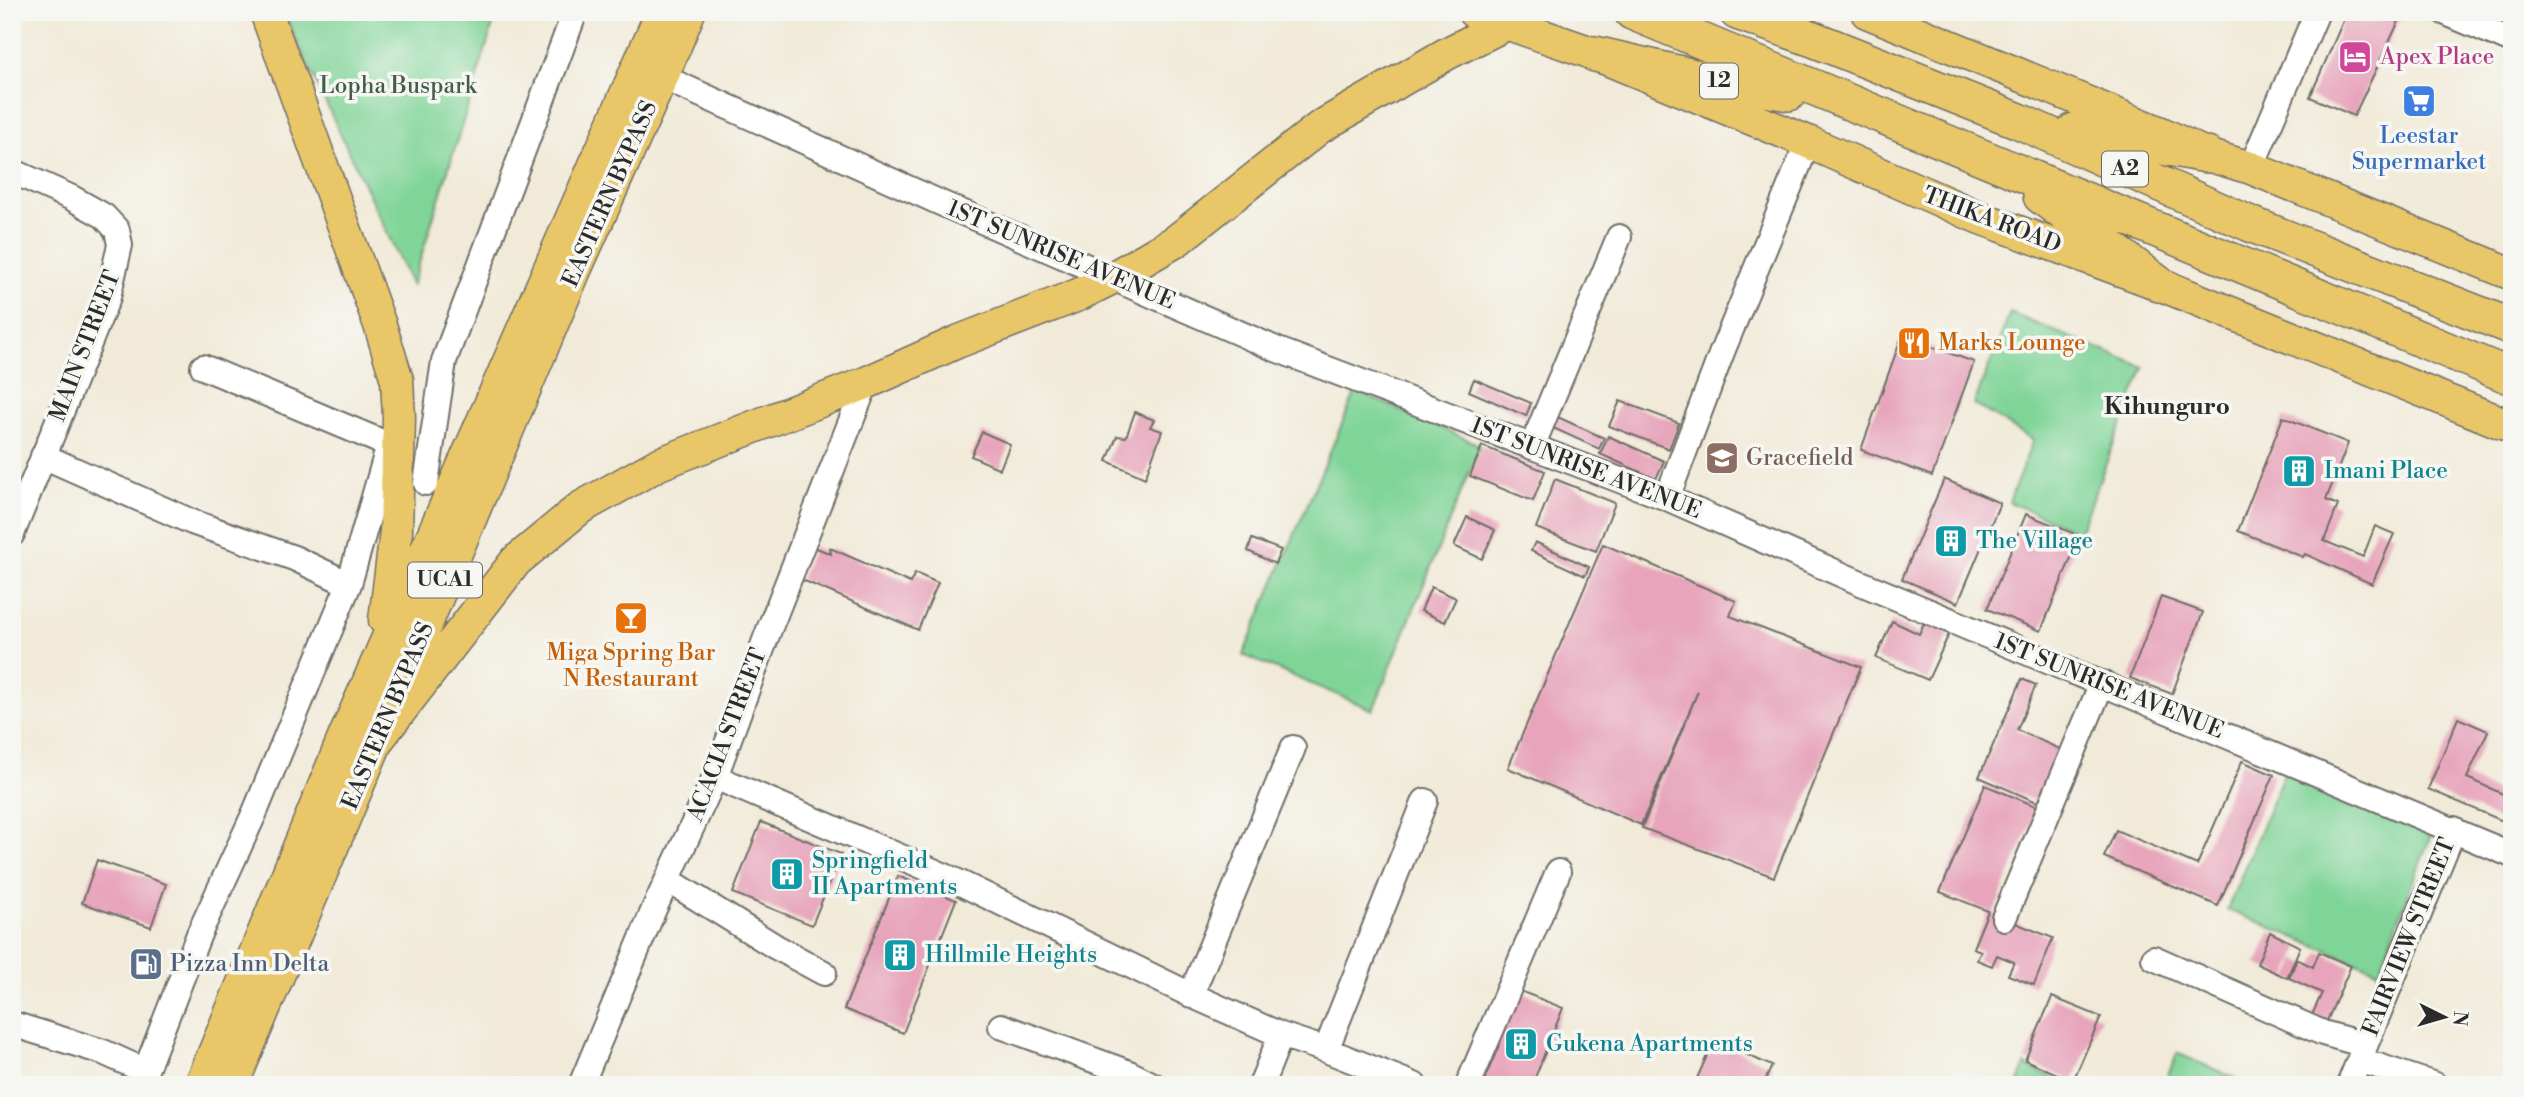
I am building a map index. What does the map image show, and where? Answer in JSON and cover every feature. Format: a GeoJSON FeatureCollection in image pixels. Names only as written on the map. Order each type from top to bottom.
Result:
{"type":"FeatureCollection","features":[{"type":"Feature","properties":{"kind":"highway","name":"A2"},"geometry":{"type":"LineString","coordinates":[[1632,12],[2512,377]]}},
{"type":"Feature","properties":{"kind":"highway","name":"A2"},"geometry":{"type":"LineString","coordinates":[[1737,12],[1813,39],[2019,121],[2248,223],[2512,327]]}},
{"type":"Feature","properties":{"kind":"highway"},"geometry":{"type":"LineString","coordinates":[[1779,12],[1813,39]]}},
{"type":"Feature","properties":{"kind":"highway","name":"12"},"geometry":{"type":"LineString","coordinates":[[1595,54],[1699,78],[1844,102]]}},
{"type":"Feature","properties":{"kind":"highway"},"geometry":{"type":"LineString","coordinates":[[2019,121],[2207,155]]}},
{"type":"Feature","properties":{"kind":"highway"},"geometry":{"type":"LineString","coordinates":[[2000,165],[2159,284]]}},
{"type":"Feature","properties":{"kind":"main road"},"geometry":{"type":"LineString","coordinates":[[266,12],[380,325],[397,380],[394,431],[396,532],[380,656]]}},
{"type":"Feature","properties":{"kind":"main road","name":"UCA1"},"geometry":{"type":"LineString","coordinates":[[662,77],[689,12]]}},
{"type":"Feature","properties":{"kind":"main road","name":"THIKA ROAD"},"geometry":{"type":"LineString","coordinates":[[1474,12],[1595,54],[1808,142],[1978,217],[2159,284],[2512,427]]}},
{"type":"Feature","properties":{"kind":"main road"},"geometry":{"type":"LineString","coordinates":[[1867,12],[2161,133],[2207,155],[2251,168],[2512,274]]}},
{"type":"Feature","properties":{"kind":"main road","name":"EASTERN BYPASS"},"geometry":{"type":"LineString","coordinates":[[201,1085],[380,656],[659,15]]}},
{"type":"Feature","properties":{"kind":"main road"},"geometry":{"type":"LineString","coordinates":[[379,738],[516,561],[580,508],[659,464],[866,383],[957,342],[1078,295],[1114,277],[1176,241],[1320,127],[1448,53],[1506,24]]}},
{"type":"Feature","properties":{"kind":"main road","name":"EASTERN BYPASS"},"geometry":{"type":"LineString","coordinates":[[232,1085],[574,272],[662,77]]}},
{"type":"Feature","properties":{"kind":"street"},"geometry":{"type":"LineString","coordinates":[[426,483],[444,361],[575,12]]}},
{"type":"Feature","properties":{"kind":"street"},"geometry":{"type":"LineString","coordinates":[[2251,168],[2317,12]]}},
{"type":"Feature","properties":{"kind":"street"},"geometry":{"type":"LineString","coordinates":[[2444,12],[2512,41]]}},
{"type":"Feature","properties":{"kind":"street","name":"1ST SUNRISE AVENUE"},"geometry":{"type":"LineString","coordinates":[[662,77],[943,204],[1278,350],[1667,498],[1849,578],[2512,855]]}},
{"type":"Feature","properties":{"kind":"street"},"geometry":{"type":"LineString","coordinates":[[1667,498],[1722,352],[1808,142]]}},
{"type":"Feature","properties":{"kind":"street","name":"MAIN STREET"},"geometry":{"type":"LineString","coordinates":[[12,171],[72,198],[104,216],[117,230],[120,245],[108,297],[12,534]]}},
{"type":"Feature","properties":{"kind":"street"},"geometry":{"type":"LineString","coordinates":[[1532,447],[1619,237]]}},
{"type":"Feature","properties":{"kind":"street"},"geometry":{"type":"LineString","coordinates":[[12,1024],[103,1052],[142,1078],[199,934],[255,812],[349,584],[394,431],[202,367]]}},
{"type":"Feature","properties":{"kind":"street","name":"ACACIA STREET"},"geometry":{"type":"LineString","coordinates":[[581,1085],[715,777],[767,635],[866,383]]}},
{"type":"Feature","properties":{"kind":"street"},"geometry":{"type":"LineString","coordinates":[[43,456],[192,522],[293,558],[349,584]]}},
{"type":"Feature","properties":{"kind":"street"},"geometry":{"type":"LineString","coordinates":[[2004,918],[2102,683]]}},
{"type":"Feature","properties":{"kind":"street"},"geometry":{"type":"LineString","coordinates":[[1191,995],[1293,748]]}},
{"type":"Feature","properties":{"kind":"street"},"geometry":{"type":"LineString","coordinates":[[715,777],[953,879],[1191,995],[1281,1035],[1326,1049],[1414,1085]]}},
{"type":"Feature","properties":{"kind":"street"},"geometry":{"type":"LineString","coordinates":[[1326,1049],[1424,801]]}},
{"type":"Feature","properties":{"kind":"street","name":"FAIRVIEW STREET"},"geometry":{"type":"LineString","coordinates":[[2349,1085],[2454,829]]}},
{"type":"Feature","properties":{"kind":"street"},"geometry":{"type":"LineString","coordinates":[[1468,1085],[1558,872]]}},
{"type":"Feature","properties":{"kind":"street"},"geometry":{"type":"LineString","coordinates":[[668,880],[776,947],[824,973]]}},
{"type":"Feature","properties":{"kind":"street"},"geometry":{"type":"LineString","coordinates":[[2154,958],[2435,1085]]}},
{"type":"Feature","properties":{"kind":"street"},"geometry":{"type":"LineString","coordinates":[[1001,1026],[1129,1073],[1153,1085]]}},
{"type":"Feature","properties":{"kind":"street"},"geometry":{"type":"LineString","coordinates":[[1261,1085],[1281,1035]]}},
{"type":"Feature","properties":{"kind":"green space","name":"Lopha Buspark"},"geometry":{"type":"Polygon","coordinates":[[[283,12],[497,12],[412,286],[283,12]]]}},
{"type":"Feature","properties":{"kind":"green space"},"geometry":{"type":"Polygon","coordinates":[[[2010,313],[2144,367],[2079,532],[2009,502],[2033,440],[1974,404],[2010,313]]]}},
{"type":"Feature","properties":{"kind":"green space"},"geometry":{"type":"Polygon","coordinates":[[[1356,391],[1480,445],[1373,710],[1243,655],[1356,391]]]}},
{"type":"Feature","properties":{"kind":"green space"},"geometry":{"type":"Polygon","coordinates":[[[2286,768],[2432,832],[2379,971],[2227,910],[2286,768]]]}},
{"type":"Feature","properties":{"kind":"green space"},"geometry":{"type":"Polygon","coordinates":[[[2177,1053],[2250,1085],[2164,1085],[2177,1053]]]}},
{"type":"Feature","properties":{"kind":"green space"},"geometry":{"type":"Polygon","coordinates":[[[2025,1065],[2068,1085],[2018,1085],[2025,1065]]]}},
{"type":"Feature","properties":{"kind":"building","name":"Apex Place"},"geometry":{"type":"Polygon","coordinates":[[[2347,12],[2385,12],[2401,17],[2354,116],[2310,97],[2347,12]]]}},
{"type":"Feature","properties":{"kind":"building"},"geometry":{"type":"Polygon","coordinates":[[[1902,336],[1974,362],[1932,476],[1861,450],[1902,336]]]}},
{"type":"Feature","properties":{"kind":"building"},"geometry":{"type":"Polygon","coordinates":[[[1474,379],[1531,403],[1526,416],[1469,391],[1474,379]]]}},
{"type":"Feature","properties":{"kind":"building"},"geometry":{"type":"Polygon","coordinates":[[[1620,401],[1679,423],[1669,449],[1609,426],[1620,401]]]}},
{"type":"Feature","properties":{"kind":"building"},"geometry":{"type":"Polygon","coordinates":[[[1542,410],[1604,438],[1599,449],[1538,421],[1542,410]]]}},
{"type":"Feature","properties":{"kind":"building"},"geometry":{"type":"Polygon","coordinates":[[[1135,412],[1154,420],[1150,427],[1162,431],[1145,478],[1107,461],[1117,436],[1126,437],[1135,412]]]}},
{"type":"Feature","properties":{"kind":"building","name":"Imani Place"},"geometry":{"type":"Polygon","coordinates":[[[2283,417],[2348,443],[2326,500],[2338,505],[2324,541],[2363,557],[2375,526],[2394,534],[2372,584],[2305,554],[2303,557],[2238,531],[2283,417]]]}},
{"type":"Feature","properties":{"kind":"building"},"geometry":{"type":"Polygon","coordinates":[[[982,432],[1010,444],[1000,469],[971,456],[982,432]]]}},
{"type":"Feature","properties":{"kind":"building"},"geometry":{"type":"Polygon","coordinates":[[[1608,436],[1664,461],[1656,479],[1600,454],[1608,436]]]}},
{"type":"Feature","properties":{"kind":"building"},"geometry":{"type":"Polygon","coordinates":[[[1482,446],[1545,471],[1533,501],[1470,476],[1482,446]]]}},
{"type":"Feature","properties":{"kind":"building"},"geometry":{"type":"Polygon","coordinates":[[[1555,479],[1615,503],[1596,551],[1536,528],[1555,479]]]}},
{"type":"Feature","properties":{"kind":"building","name":"The Village"},"geometry":{"type":"Polygon","coordinates":[[[1944,479],[2000,503],[1958,603],[1902,579],[1944,479]]]}},
{"type":"Feature","properties":{"kind":"building"},"geometry":{"type":"Polygon","coordinates":[[[2026,514],[2080,536],[2041,631],[1987,609],[2026,514]]]}},
{"type":"Feature","properties":{"kind":"building"},"geometry":{"type":"Polygon","coordinates":[[[1467,517],[1495,530],[1482,559],[1454,546],[1467,517]]]}},
{"type":"Feature","properties":{"kind":"building"},"geometry":{"type":"Polygon","coordinates":[[[1252,539],[1281,550],[1275,564],[1248,551],[1252,539]]]}},
{"type":"Feature","properties":{"kind":"building"},"geometry":{"type":"Polygon","coordinates":[[[1535,542],[1589,567],[1585,576],[1531,551],[1535,542]]]}},
{"type":"Feature","properties":{"kind":"building"},"geometry":{"type":"Polygon","coordinates":[[[1603,544],[1736,601],[1730,616],[1861,667],[1774,877],[1642,828],[1698,691],[1641,825],[1508,768],[1603,544]]]}},
{"type":"Feature","properties":{"kind":"building"},"geometry":{"type":"Polygon","coordinates":[[[814,547],[831,554],[830,548],[910,583],[915,573],[938,583],[918,630],[800,579],[814,547]]]}},
{"type":"Feature","properties":{"kind":"building"},"geometry":{"type":"Polygon","coordinates":[[[1431,587],[1456,598],[1445,622],[1421,611],[1431,587]]]}},
{"type":"Feature","properties":{"kind":"building"},"geometry":{"type":"Polygon","coordinates":[[[2161,597],[2203,612],[2172,694],[2130,678],[2161,597]]]}},
{"type":"Feature","properties":{"kind":"building"},"geometry":{"type":"Polygon","coordinates":[[[1892,621],[1919,634],[1924,623],[1949,634],[1928,680],[1876,658],[1892,621]]]}},
{"type":"Feature","properties":{"kind":"building"},"geometry":{"type":"Polygon","coordinates":[[[2022,679],[2036,685],[2017,730],[2062,750],[2039,803],[1979,777],[2022,679]]]}},
{"type":"Feature","properties":{"kind":"building"},"geometry":{"type":"Polygon","coordinates":[[[2458,718],[2488,731],[2467,778],[2512,798],[2512,825],[2428,789],[2458,718]]]}},
{"type":"Feature","properties":{"kind":"building"},"geometry":{"type":"Polygon","coordinates":[[[2242,761],[2274,775],[2218,906],[2104,857],[2116,830],[2197,865],[2242,761]]]}},
{"type":"Feature","properties":{"kind":"building"},"geometry":{"type":"Polygon","coordinates":[[[1985,785],[2038,807],[1993,914],[2053,938],[2034,985],[2008,975],[2014,962],[1997,955],[1992,966],[1977,960],[1981,951],[1973,948],[1988,911],[1940,892],[1985,785]]]}},
{"type":"Feature","properties":{"kind":"building","name":"Springfield II Apartments"},"geometry":{"type":"Polygon","coordinates":[[[761,822],[841,854],[812,925],[733,893],[761,822]]]}},
{"type":"Feature","properties":{"kind":"building"},"geometry":{"type":"Polygon","coordinates":[[[97,860],[166,884],[151,927],[82,903],[97,860]]]}},
{"type":"Feature","properties":{"kind":"building","name":"Hillmile Heights"},"geometry":{"type":"Polygon","coordinates":[[[898,876],[956,900],[903,1033],[844,1009],[898,876]]]}},
{"type":"Feature","properties":{"kind":"building"},"geometry":{"type":"Polygon","coordinates":[[[2270,932],[2300,947],[2287,978],[2257,964],[2270,932]]]}},
{"type":"Feature","properties":{"kind":"building"},"geometry":{"type":"Polygon","coordinates":[[[2319,952],[2351,966],[2327,1021],[2312,1015],[2322,993],[2289,978],[2297,959],[2313,967],[2319,952]]]}},
{"type":"Feature","properties":{"kind":"building","name":"Gukena Apartments"},"geometry":{"type":"Polygon","coordinates":[[[1515,989],[1563,1008],[1532,1085],[1490,1085],[1479,1081],[1515,989]]]}},
{"type":"Feature","properties":{"kind":"building"},"geometry":{"type":"Polygon","coordinates":[[[2052,997],[2101,1017],[2073,1081],[2025,1060],[2052,997]]]}},
{"type":"Feature","properties":{"kind":"building"},"geometry":{"type":"Polygon","coordinates":[[[1714,1040],[1772,1066],[1763,1085],[1694,1085],[1714,1040]]]}},
{"type":"Feature","properties":{"kind":"place","name":"Apex Place"},"geometry":{"type":"Point","coordinates":[2355,57]}},
{"type":"Feature","properties":{"kind":"place","name":"Leestar Supermarket"},"geometry":{"type":"Point","coordinates":[2419,101]}},
{"type":"Feature","properties":{"kind":"place","name":"Marks Lounge"},"geometry":{"type":"Point","coordinates":[1914,343]}},
{"type":"Feature","properties":{"kind":"place","name":"Gracefield"},"geometry":{"type":"Point","coordinates":[1722,458]}},
{"type":"Feature","properties":{"kind":"place","name":"Imani Place"},"geometry":{"type":"Point","coordinates":[2299,471]}},
{"type":"Feature","properties":{"kind":"place","name":"The Village"},"geometry":{"type":"Point","coordinates":[1951,541]}},
{"type":"Feature","properties":{"kind":"place","name":"Miga Spring Bar N Restaurant"},"geometry":{"type":"Point","coordinates":[631,618]}},
{"type":"Feature","properties":{"kind":"place","name":"Springfield II Apartments"},"geometry":{"type":"Point","coordinates":[787,874]}},
{"type":"Feature","properties":{"kind":"place","name":"Hillmile Heights"},"geometry":{"type":"Point","coordinates":[900,955]}},
{"type":"Feature","properties":{"kind":"place","name":"Pizza Inn Delta"},"geometry":{"type":"Point","coordinates":[146,964]}},
{"type":"Feature","properties":{"kind":"place","name":"Gukena Apartments"},"geometry":{"type":"Point","coordinates":[1521,1044]}},
{"type":"Feature","properties":{"kind":"district","name":"Kihunguro"},"geometry":{"type":"Point","coordinates":[2167,407]}}]}
